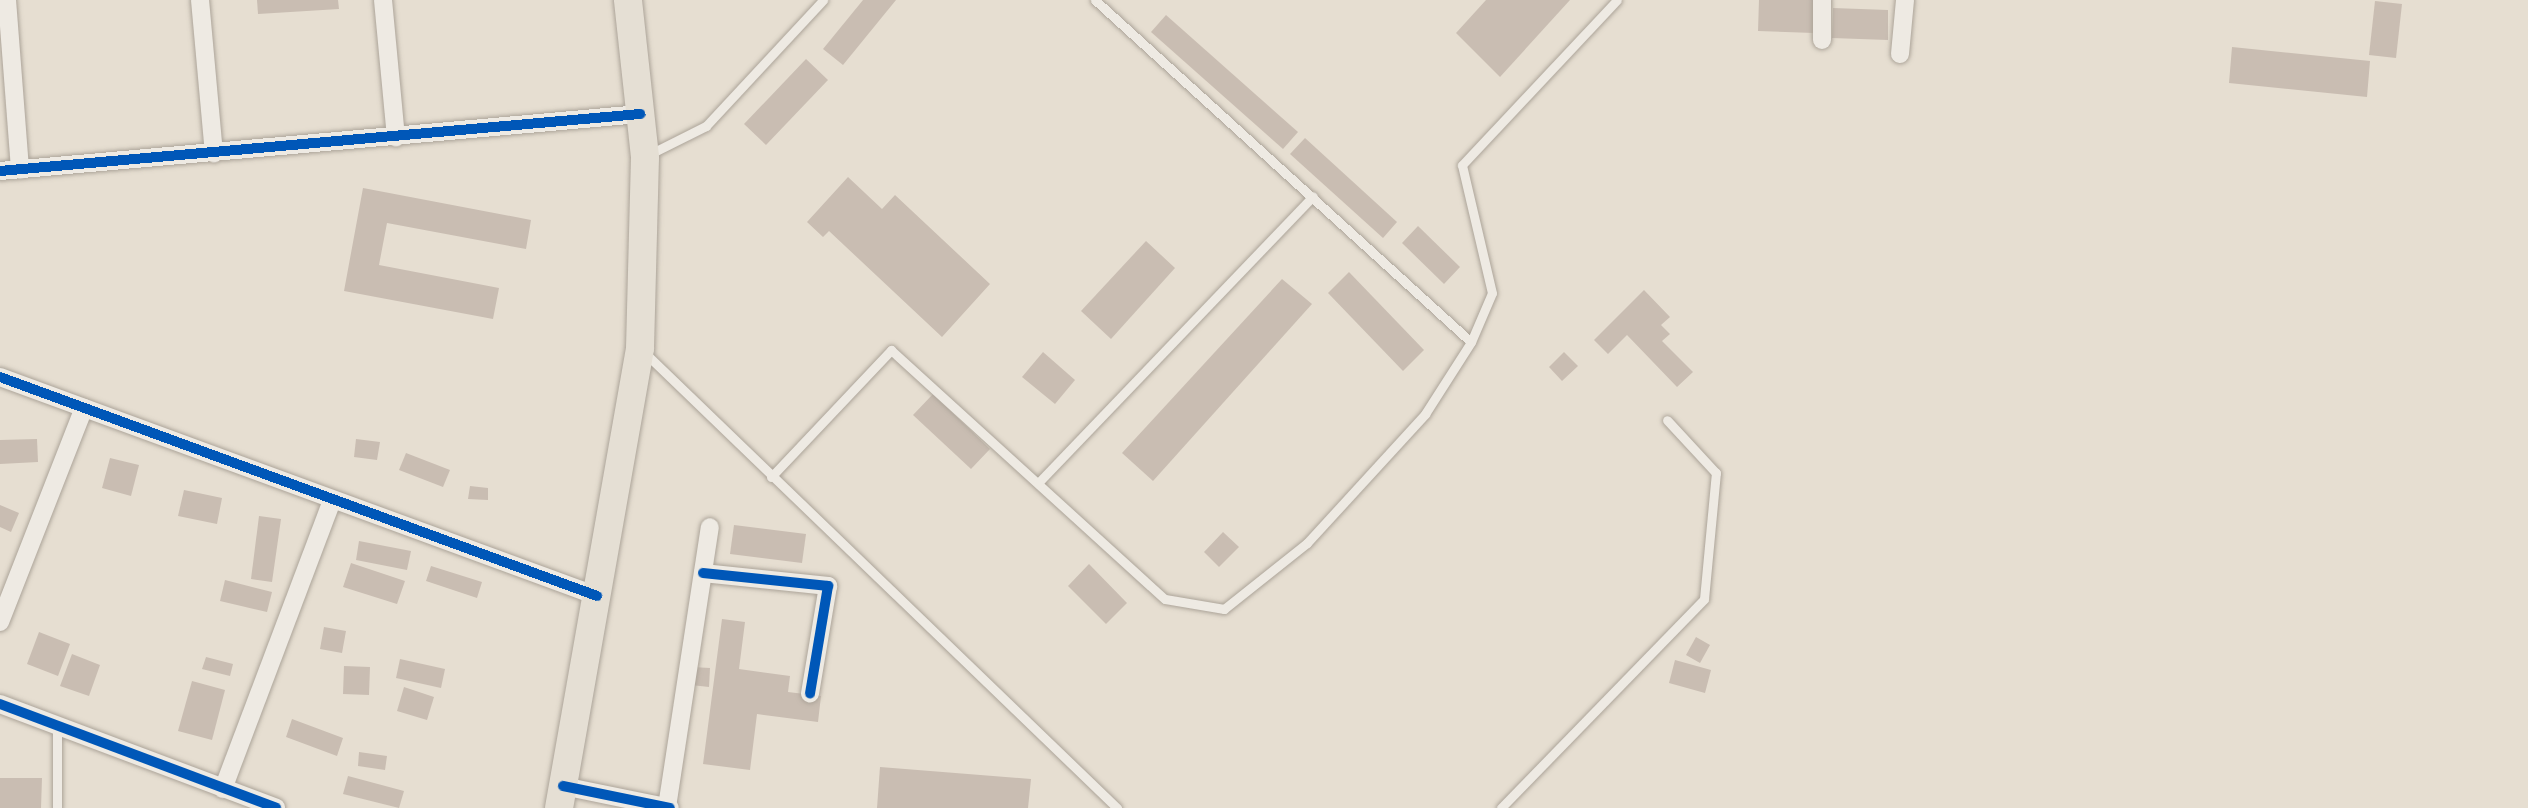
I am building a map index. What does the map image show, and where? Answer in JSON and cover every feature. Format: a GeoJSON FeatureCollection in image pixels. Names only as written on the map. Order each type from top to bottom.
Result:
{"type":"FeatureCollection","features":[{"type":"Feature","properties":{"kind":"main road"},"geometry":{"type":"LineString","coordinates":[[561,797],[640,348],[645,157],[628,0]]}},
{"type":"Feature","properties":{"kind":"street"},"geometry":{"type":"LineString","coordinates":[[7,0],[20,170]]}},
{"type":"Feature","properties":{"kind":"street"},"geometry":{"type":"LineString","coordinates":[[200,0],[214,153]]}},
{"type":"Feature","properties":{"kind":"street"},"geometry":{"type":"LineString","coordinates":[[383,0],[396,137]]}},
{"type":"Feature","properties":{"kind":"street"},"geometry":{"type":"LineString","coordinates":[[1822,0],[1822,40]]}},
{"type":"Feature","properties":{"kind":"street"},"geometry":{"type":"LineString","coordinates":[[1900,54],[1905,0]]}},
{"type":"Feature","properties":{"kind":"street"},"geometry":{"type":"LineString","coordinates":[[0,171],[640,114]]}},
{"type":"Feature","properties":{"kind":"street"},"geometry":{"type":"LineString","coordinates":[[0,377],[597,596]]}},
{"type":"Feature","properties":{"kind":"street"},"geometry":{"type":"LineString","coordinates":[[0,622],[84,408]]}},
{"type":"Feature","properties":{"kind":"street"},"geometry":{"type":"LineString","coordinates":[[223,789],[332,500]]}},
{"type":"Feature","properties":{"kind":"street"},"geometry":{"type":"LineString","coordinates":[[561,797],[669,808],[710,527]]}},
{"type":"Feature","properties":{"kind":"street"},"geometry":{"type":"LineString","coordinates":[[703,573],[828,586],[810,693]]}},
{"type":"Feature","properties":{"kind":"street"},"geometry":{"type":"LineString","coordinates":[[0,704],[276,808]]}},
{"type":"Feature","properties":{"kind":"lane"},"geometry":{"type":"LineString","coordinates":[[645,157],[706,126],[823,0]]}},
{"type":"Feature","properties":{"kind":"lane"},"geometry":{"type":"LineString","coordinates":[[1095,0],[1471,342]]}},
{"type":"Feature","properties":{"kind":"lane"},"geometry":{"type":"LineString","coordinates":[[771,477],[891,350],[1165,599],[1224,609],[1307,543],[1425,414],[1471,342],[1492,293],[1462,165],[1617,0]]}},
{"type":"Feature","properties":{"kind":"lane"},"geometry":{"type":"LineString","coordinates":[[1038,483],[1313,196]]}},
{"type":"Feature","properties":{"kind":"lane"},"geometry":{"type":"LineString","coordinates":[[640,348],[1117,808]]}},
{"type":"Feature","properties":{"kind":"lane"},"geometry":{"type":"LineString","coordinates":[[1501,808],[1704,599],[1716,473],[1667,420]]}},
{"type":"Feature","properties":{"kind":"lane"},"geometry":{"type":"LineString","coordinates":[[57,725],[57,808]]}},
{"type":"Feature","properties":{"kind":"building"},"geometry":{"type":"Polygon","coordinates":[[[257,0],[338,0],[339,9],[258,14],[257,0]]]}},
{"type":"Feature","properties":{"kind":"building"},"geometry":{"type":"Polygon","coordinates":[[[863,0],[896,0],[843,65],[823,49],[863,0]]]}},
{"type":"Feature","properties":{"kind":"building"},"geometry":{"type":"Polygon","coordinates":[[[1486,0],[1570,0],[1500,77],[1456,33],[1486,0]]]}},
{"type":"Feature","properties":{"kind":"building"},"geometry":{"type":"Polygon","coordinates":[[[1759,0],[1816,0],[1814,33],[1758,31],[1759,0]]]}},
{"type":"Feature","properties":{"kind":"building"},"geometry":{"type":"Polygon","coordinates":[[[2375,1],[2402,4],[2396,58],[2369,55],[2375,1]]]}},
{"type":"Feature","properties":{"kind":"building"},"geometry":{"type":"Polygon","coordinates":[[[1833,8],[1888,10],[1888,40],[1832,38],[1833,8]]]}},
{"type":"Feature","properties":{"kind":"building"},"geometry":{"type":"Polygon","coordinates":[[[1166,15],[1298,132],[1283,149],[1151,32],[1166,15]]]}},
{"type":"Feature","properties":{"kind":"building"},"geometry":{"type":"Polygon","coordinates":[[[2232,47],[2370,61],[2367,97],[2229,83],[2232,47]]]}},
{"type":"Feature","properties":{"kind":"building"},"geometry":{"type":"Polygon","coordinates":[[[806,59],[828,80],[766,145],[744,124],[806,59]]]}},
{"type":"Feature","properties":{"kind":"building"},"geometry":{"type":"Polygon","coordinates":[[[1305,138],[1397,222],[1383,238],[1290,154],[1305,138]]]}},
{"type":"Feature","properties":{"kind":"building"},"geometry":{"type":"Polygon","coordinates":[[[848,177],[882,209],[895,195],[990,284],[942,337],[829,231],[823,237],[807,222],[848,177]]]}},
{"type":"Feature","properties":{"kind":"building"},"geometry":{"type":"Polygon","coordinates":[[[363,188],[531,220],[526,249],[387,223],[379,265],[499,288],[493,319],[344,291],[363,188]]]}},
{"type":"Feature","properties":{"kind":"building"},"geometry":{"type":"Polygon","coordinates":[[[1418,226],[1460,267],[1444,284],[1402,243],[1418,226]]]}},
{"type":"Feature","properties":{"kind":"building"},"geometry":{"type":"Polygon","coordinates":[[[1146,241],[1175,268],[1111,339],[1081,311],[1146,241]]]}},
{"type":"Feature","properties":{"kind":"building"},"geometry":{"type":"Polygon","coordinates":[[[1349,272],[1424,350],[1403,371],[1328,293],[1349,272]]]}},
{"type":"Feature","properties":{"kind":"building"},"geometry":{"type":"Polygon","coordinates":[[[1282,279],[1312,304],[1153,481],[1122,453],[1282,279]]]}},
{"type":"Feature","properties":{"kind":"building"},"geometry":{"type":"Polygon","coordinates":[[[1644,290],[1670,317],[1661,325],[1670,334],[1662,341],[1693,372],[1677,387],[1627,335],[1608,354],[1594,340],[1644,290]]]}},
{"type":"Feature","properties":{"kind":"building"},"geometry":{"type":"Polygon","coordinates":[[[1043,352],[1075,380],[1055,404],[1022,377],[1043,352]]]}},
{"type":"Feature","properties":{"kind":"building"},"geometry":{"type":"Polygon","coordinates":[[[1564,352],[1578,366],[1562,381],[1549,367],[1564,352]]]}},
{"type":"Feature","properties":{"kind":"building"},"geometry":{"type":"Polygon","coordinates":[[[933,394],[990,449],[971,469],[913,415],[933,394]]]}},
{"type":"Feature","properties":{"kind":"building"},"geometry":{"type":"Polygon","coordinates":[[[37,439],[38,462],[0,464],[0,440],[37,439]]]}},
{"type":"Feature","properties":{"kind":"building"},"geometry":{"type":"Polygon","coordinates":[[[356,439],[380,442],[377,460],[354,457],[356,439]]]}},
{"type":"Feature","properties":{"kind":"building"},"geometry":{"type":"Polygon","coordinates":[[[406,453],[450,470],[443,487],[399,470],[406,453]]]}},
{"type":"Feature","properties":{"kind":"building"},"geometry":{"type":"Polygon","coordinates":[[[110,458],[139,465],[131,496],[102,488],[110,458]]]}},
{"type":"Feature","properties":{"kind":"building"},"geometry":{"type":"Polygon","coordinates":[[[470,486],[488,488],[488,500],[468,499],[470,486]]]}},
{"type":"Feature","properties":{"kind":"building"},"geometry":{"type":"Polygon","coordinates":[[[184,490],[222,498],[217,524],[178,516],[184,490]]]}},
{"type":"Feature","properties":{"kind":"building"},"geometry":{"type":"Polygon","coordinates":[[[0,505],[19,513],[11,532],[0,527],[0,505]]]}},
{"type":"Feature","properties":{"kind":"building"},"geometry":{"type":"Polygon","coordinates":[[[259,516],[281,519],[272,582],[251,579],[259,516]]]}},
{"type":"Feature","properties":{"kind":"building"},"geometry":{"type":"Polygon","coordinates":[[[734,525],[806,534],[802,563],[730,554],[734,525]]]}},
{"type":"Feature","properties":{"kind":"building"},"geometry":{"type":"Polygon","coordinates":[[[1223,532],[1239,547],[1219,567],[1204,552],[1223,532]]]}},
{"type":"Feature","properties":{"kind":"building"},"geometry":{"type":"Polygon","coordinates":[[[359,541],[411,551],[407,570],[356,560],[359,541]]]}},
{"type":"Feature","properties":{"kind":"building"},"geometry":{"type":"Polygon","coordinates":[[[351,563],[405,581],[397,604],[343,587],[351,563]]]}},
{"type":"Feature","properties":{"kind":"building"},"geometry":{"type":"Polygon","coordinates":[[[1089,564],[1127,603],[1106,624],[1068,586],[1089,564]]]}},
{"type":"Feature","properties":{"kind":"building"},"geometry":{"type":"Polygon","coordinates":[[[431,566],[482,582],[477,598],[426,581],[431,566]]]}},
{"type":"Feature","properties":{"kind":"building"},"geometry":{"type":"Polygon","coordinates":[[[225,580],[272,592],[267,612],[220,601],[225,580]]]}},
{"type":"Feature","properties":{"kind":"building"},"geometry":{"type":"Polygon","coordinates":[[[722,619],[745,622],[739,669],[790,676],[788,692],[821,696],[818,722],[757,714],[750,770],[703,764],[722,619]]]}},
{"type":"Feature","properties":{"kind":"building"},"geometry":{"type":"Polygon","coordinates":[[[324,627],[346,631],[342,653],[320,649],[324,627]]]}},
{"type":"Feature","properties":{"kind":"building"},"geometry":{"type":"Polygon","coordinates":[[[39,632],[70,644],[58,676],[27,664],[39,632]]]}},
{"type":"Feature","properties":{"kind":"building"},"geometry":{"type":"Polygon","coordinates":[[[1696,637],[1710,645],[1700,663],[1686,655],[1696,637]]]}},
{"type":"Feature","properties":{"kind":"building"},"geometry":{"type":"Polygon","coordinates":[[[72,654],[100,665],[89,696],[60,686],[72,654]]]}},
{"type":"Feature","properties":{"kind":"building"},"geometry":{"type":"Polygon","coordinates":[[[206,657],[233,664],[230,676],[202,669],[206,657]]]}},
{"type":"Feature","properties":{"kind":"building"},"geometry":{"type":"Polygon","coordinates":[[[400,659],[445,669],[441,688],[396,678],[400,659]]]}},
{"type":"Feature","properties":{"kind":"building"},"geometry":{"type":"Polygon","coordinates":[[[1675,660],[1711,670],[1705,693],[1669,683],[1675,660]]]}},
{"type":"Feature","properties":{"kind":"building"},"geometry":{"type":"Polygon","coordinates":[[[344,666],[370,667],[369,695],[343,694],[344,666]]]}},
{"type":"Feature","properties":{"kind":"building"},"geometry":{"type":"Polygon","coordinates":[[[692,667],[710,668],[709,687],[691,685],[692,667]]]}},
{"type":"Feature","properties":{"kind":"building"},"geometry":{"type":"Polygon","coordinates":[[[192,681],[225,690],[212,740],[178,731],[192,681]]]}},
{"type":"Feature","properties":{"kind":"building"},"geometry":{"type":"Polygon","coordinates":[[[404,687],[434,697],[427,720],[397,711],[404,687]]]}},
{"type":"Feature","properties":{"kind":"building"},"geometry":{"type":"Polygon","coordinates":[[[292,719],[343,738],[337,756],[286,737],[292,719]]]}},
{"type":"Feature","properties":{"kind":"building"},"geometry":{"type":"Polygon","coordinates":[[[359,752],[387,756],[385,770],[358,766],[359,752]]]}},
{"type":"Feature","properties":{"kind":"building"},"geometry":{"type":"Polygon","coordinates":[[[880,767],[1031,779],[1028,808],[877,808],[880,767]]]}},
{"type":"Feature","properties":{"kind":"building"},"geometry":{"type":"Polygon","coordinates":[[[348,776],[404,791],[399,808],[343,794],[348,776]]]}},
{"type":"Feature","properties":{"kind":"building"},"geometry":{"type":"Polygon","coordinates":[[[0,778],[42,778],[41,808],[0,808],[0,778]]]}},
{"type":"Feature","properties":{"kind":"cycle path"},"geometry":{"type":"LineString","coordinates":[[0,171],[640,114]]}},
{"type":"Feature","properties":{"kind":"cycle path"},"geometry":{"type":"LineString","coordinates":[[0,377],[597,596]]}},
{"type":"Feature","properties":{"kind":"cycle path"},"geometry":{"type":"LineString","coordinates":[[703,573],[828,586],[810,693]]}},
{"type":"Feature","properties":{"kind":"cycle path"},"geometry":{"type":"LineString","coordinates":[[0,704],[276,808]]}},
{"type":"Feature","properties":{"kind":"cycle path"},"geometry":{"type":"LineString","coordinates":[[563,786],[670,808]]}}]}
